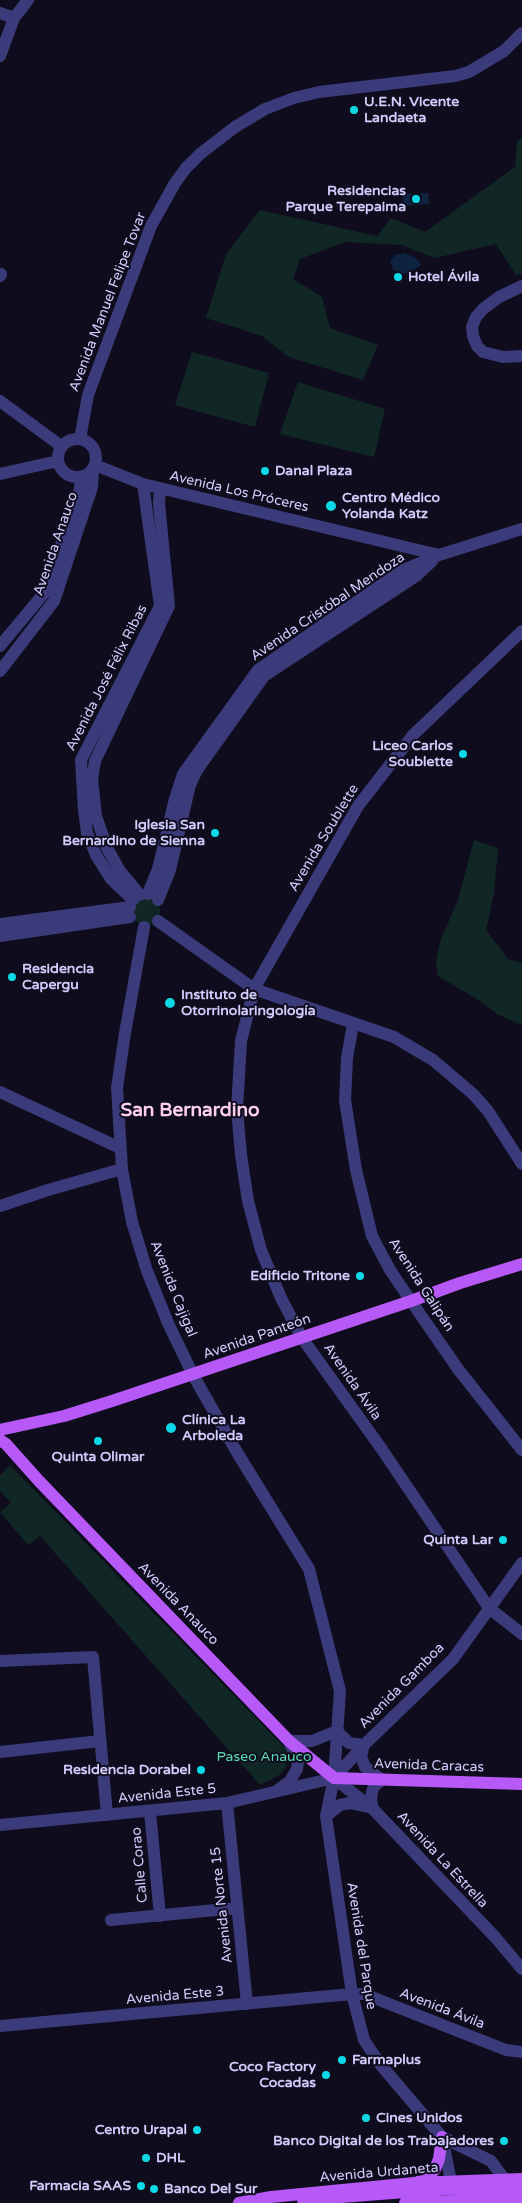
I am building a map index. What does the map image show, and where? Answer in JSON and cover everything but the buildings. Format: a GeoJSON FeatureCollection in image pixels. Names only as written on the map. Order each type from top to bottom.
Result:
{"type":"FeatureCollection","features":[{"type":"Feature","properties":{"kind":"main road","name":"Avenida Panteón"},"geometry":{"type":"LineString","coordinates":[[2,1436],[193,1375],[460,1283],[522,1264]]}},
{"type":"Feature","properties":{"kind":"main road","name":"Avenida Anauco"},"geometry":{"type":"LineString","coordinates":[[2,1436],[46,1488],[289,1741],[334,1778]]}},
{"type":"Feature","properties":{"kind":"main road","name":"Avenida Caracas"},"geometry":{"type":"LineString","coordinates":[[334,1778],[522,1784]]}},
{"type":"Feature","properties":{"kind":"main road"},"geometry":{"type":"LineString","coordinates":[[414,2184],[425,2181],[435,2169],[439,2159],[442,2137]]}},
{"type":"Feature","properties":{"kind":"main road","name":"Avenida Urdaneta"},"geometry":{"type":"LineString","coordinates":[[239,2203],[271,2197],[414,2184],[522,2179]]}},
{"type":"Feature","properties":{"kind":"main road"},"geometry":{"type":"LineString","coordinates":[[414,2184],[426,2185],[435,2190],[436,2198],[433,2203]]}},
{"type":"Feature","properties":{"kind":"main road"},"geometry":{"type":"LineString","coordinates":[[250,2203],[444,2190],[522,2187]]}},
{"type":"Feature","properties":{"kind":"main road"},"geometry":{"type":"LineString","coordinates":[[406,2203],[522,2198]]}},
{"type":"Feature","properties":{"kind":"street"},"geometry":{"type":"LineString","coordinates":[[0,56],[14,18],[28,0]]}},
{"type":"Feature","properties":{"kind":"street"},"geometry":{"type":"LineString","coordinates":[[0,13],[14,18]]}},
{"type":"Feature","properties":{"kind":"street","name":"Avenida Manuel Felipe Tovar"},"geometry":{"type":"LineString","coordinates":[[80,438],[88,395],[151,226],[175,183],[200,154],[247,119],[279,104],[319,92],[455,76],[469,72],[499,55],[522,33]]}},
{"type":"Feature","properties":{"kind":"street"},"geometry":{"type":"LineString","coordinates":[[522,286],[499,297],[483,309],[476,317],[472,327],[477,346],[483,352],[503,357],[522,356]]}},
{"type":"Feature","properties":{"kind":"street"},"geometry":{"type":"LineString","coordinates":[[0,401],[62,446]]}},
{"type":"Feature","properties":{"kind":"street"},"geometry":{"type":"LineString","coordinates":[[80,438],[88,441],[95,450],[97,458],[94,468],[81,477],[74,477],[65,473],[58,461],[62,446],[70,440],[80,438]]}},
{"type":"Feature","properties":{"kind":"street"},"geometry":{"type":"LineString","coordinates":[[0,474],[58,461]]}},
{"type":"Feature","properties":{"kind":"street","name":"Avenida Los Próceres"},"geometry":{"type":"LineString","coordinates":[[94,468],[160,488],[439,554]]}},
{"type":"Feature","properties":{"kind":"street","name":"Avenida Anauco"},"geometry":{"type":"LineString","coordinates":[[0,671],[54,601],[92,487],[94,468]]}},
{"type":"Feature","properties":{"kind":"street","name":"Avenida Anauco"},"geometry":{"type":"LineString","coordinates":[[0,646],[44,592],[72,514],[81,477]]}},
{"type":"Feature","properties":{"kind":"street","name":"Avenida José Félix Ribas"},"geometry":{"type":"LineString","coordinates":[[140,902],[111,879],[96,855],[87,833],[81,760],[160,606],[144,484]]}},
{"type":"Feature","properties":{"kind":"street","name":"Avenida José Félix Ribas"},"geometry":{"type":"LineString","coordinates":[[140,902],[107,848],[96,816],[92,780],[94,761],[169,606],[159,503],[160,488]]}},
{"type":"Feature","properties":{"kind":"street"},"geometry":{"type":"LineString","coordinates":[[439,554],[522,529]]}},
{"type":"Feature","properties":{"kind":"street","name":"Avenida Cristóbal Mendoza"},"geometry":{"type":"LineString","coordinates":[[140,902],[170,870],[194,778],[264,676],[416,576],[439,554]]}},
{"type":"Feature","properties":{"kind":"street","name":"Avenida Soublette"},"geometry":{"type":"LineString","coordinates":[[254,990],[358,806],[413,735],[522,631]]}},
{"type":"Feature","properties":{"kind":"street"},"geometry":{"type":"LineString","coordinates":[[0,924],[140,902],[162,912],[158,921],[144,927],[136,924],[140,902]]}},
{"type":"Feature","properties":{"kind":"street"},"geometry":{"type":"LineString","coordinates":[[0,936],[140,902]]}},
{"type":"Feature","properties":{"kind":"street"},"geometry":{"type":"LineString","coordinates":[[158,921],[254,990],[394,1036],[433,1060],[473,1094],[488,1111],[522,1164]]}},
{"type":"Feature","properties":{"kind":"street","name":"Avenida Cajigal"},"geometry":{"type":"LineString","coordinates":[[144,927],[117,1088],[122,1169],[132,1222],[147,1271],[168,1324],[193,1375],[238,1454],[308,1569],[340,1691],[334,1778]]}},
{"type":"Feature","properties":{"kind":"street","name":"Avenida Ávila"},"geometry":{"type":"LineString","coordinates":[[254,990],[241,1041],[237,1109],[248,1201],[261,1250],[281,1298],[302,1338],[489,1608],[522,1634]]}},
{"type":"Feature","properties":{"kind":"street","name":"Avenida Galipán"},"geometry":{"type":"LineString","coordinates":[[353,1024],[347,1058],[345,1100],[363,1203],[372,1236],[390,1270],[410,1301],[458,1369],[522,1450]]}},
{"type":"Feature","properties":{"kind":"street"},"geometry":{"type":"LineString","coordinates":[[0,1084],[120,1144]]}},
{"type":"Feature","properties":{"kind":"street"},"geometry":{"type":"LineString","coordinates":[[0,1092],[120,1144]]}},
{"type":"Feature","properties":{"kind":"street"},"geometry":{"type":"LineString","coordinates":[[0,1206],[122,1169]]}},
{"type":"Feature","properties":{"kind":"street","name":"Avenida Gamboa"},"geometry":{"type":"LineString","coordinates":[[334,1778],[364,1745],[453,1659],[522,1564]]}},
{"type":"Feature","properties":{"kind":"street"},"geometry":{"type":"LineString","coordinates":[[0,1661],[93,1656],[107,1815]]}},
{"type":"Feature","properties":{"kind":"street"},"geometry":{"type":"LineString","coordinates":[[276,1792],[290,1781],[297,1769],[298,1761],[289,1741],[312,1741],[337,1731],[349,1743],[364,1745],[361,1756],[365,1767],[382,1780],[374,1786],[372,1792],[373,1809],[350,1803],[333,1808],[326,1816]]}},
{"type":"Feature","properties":{"kind":"street"},"geometry":{"type":"LineString","coordinates":[[0,1752],[100,1741]]}},
{"type":"Feature","properties":{"kind":"street","name":"Avenida Este 5"},"geometry":{"type":"LineString","coordinates":[[0,1825],[150,1812],[227,1803],[334,1778]]}},
{"type":"Feature","properties":{"kind":"street","name":"Avenida La Estrella"},"geometry":{"type":"LineString","coordinates":[[334,1778],[373,1809],[495,1937],[522,1969]]}},
{"type":"Feature","properties":{"kind":"street","name":"Avenida del Parque"},"geometry":{"type":"LineString","coordinates":[[334,1778],[326,1816],[352,1994],[364,2040],[380,2064],[442,2137],[453,2182],[454,2203]]}},
{"type":"Feature","properties":{"kind":"street","name":"Avenida Norte 15"},"geometry":{"type":"LineString","coordinates":[[227,1803],[247,2004]]}},
{"type":"Feature","properties":{"kind":"street","name":"Calle Corao"},"geometry":{"type":"LineString","coordinates":[[150,1812],[160,1916]]}},
{"type":"Feature","properties":{"kind":"street","name":"Calle Corao"},"geometry":{"type":"LineString","coordinates":[[111,1920],[237,1908]]}},
{"type":"Feature","properties":{"kind":"street","name":"Avenida Ávila"},"geometry":{"type":"LineString","coordinates":[[352,1994],[364,1994],[506,2050],[522,2052]]}},
{"type":"Feature","properties":{"kind":"street","name":"Avenida Este 3"},"geometry":{"type":"LineString","coordinates":[[0,2026],[352,1994]]}},
{"type":"Feature","properties":{"kind":"street"},"geometry":{"type":"LineString","coordinates":[[442,2137],[491,2161],[505,2180]]}},
{"type":"Feature","properties":{"kind":"green space"},"geometry":{"type":"Polygon","coordinates":[[[522,137],[522,274],[516,275],[496,244],[434,258],[402,245],[345,242],[300,259],[293,279],[322,297],[330,328],[378,345],[363,380],[289,357],[262,336],[206,318],[226,254],[260,210],[377,236],[391,218],[425,232],[515,167],[517,142],[522,137]]]}},
{"type":"Feature","properties":{"kind":"green space"},"geometry":{"type":"Polygon","coordinates":[[[192,352],[269,373],[255,427],[175,405],[192,352]]]}},
{"type":"Feature","properties":{"kind":"green space"},"geometry":{"type":"Polygon","coordinates":[[[298,382],[385,409],[374,457],[280,434],[298,382]]]}},
{"type":"Feature","properties":{"kind":"green space"},"geometry":{"type":"Polygon","coordinates":[[[474,840],[498,848],[494,893],[486,930],[508,959],[522,963],[522,1025],[497,1014],[482,1002],[438,976],[436,962],[440,942],[458,900],[474,840]]]}},
{"type":"Feature","properties":{"kind":"green space"},"geometry":{"type":"Polygon","coordinates":[[[146,897],[156,901],[160,911],[156,921],[146,925],[136,921],[132,911],[136,901],[146,897]]]}},
{"type":"Feature","properties":{"kind":"green space","name":"Paseo Anauco"},"geometry":{"type":"Polygon","coordinates":[[[10,1465],[286,1749],[288,1760],[285,1769],[278,1776],[260,1785],[40,1536],[28,1545],[0,1512],[11,1503],[0,1491],[0,1476],[10,1465]]]}},
{"type":"Feature","properties":{"kind":"water","name":"Residencias Parque Terepaima"},"geometry":{"type":"Polygon","coordinates":[[[428,193],[429,204],[404,206],[403,194],[428,193]]]}},
{"type":"Feature","properties":{"kind":"water"},"geometry":{"type":"Polygon","coordinates":[[[404,253],[416,258],[421,265],[411,272],[400,274],[393,269],[390,261],[395,255],[404,253]]]}},
{"type":"Feature","properties":{"kind":"place","name":"U.E.N. Vicente Landaeta"},"geometry":{"type":"Point","coordinates":[354,110]}},
{"type":"Feature","properties":{"kind":"place","name":"Residencias Parque Terepaima"},"geometry":{"type":"Point","coordinates":[416,199]}},
{"type":"Feature","properties":{"kind":"place","name":"Hotel Ávila"},"geometry":{"type":"Point","coordinates":[398,277]}},
{"type":"Feature","properties":{"kind":"place","name":"Danal Plaza"},"geometry":{"type":"Point","coordinates":[265,471]}},
{"type":"Feature","properties":{"kind":"place","name":"Centro Médico Yolanda Katz"},"geometry":{"type":"Point","coordinates":[331,506]}},
{"type":"Feature","properties":{"kind":"place","name":"Liceo Carlos Soublette"},"geometry":{"type":"Point","coordinates":[463,754]}},
{"type":"Feature","properties":{"kind":"place","name":"Iglesia San Bernardino de Sienna"},"geometry":{"type":"Point","coordinates":[215,833]}},
{"type":"Feature","properties":{"kind":"place","name":"Residencia Capergu"},"geometry":{"type":"Point","coordinates":[12,977]}},
{"type":"Feature","properties":{"kind":"place","name":"Instituto de Otorrinolaringología"},"geometry":{"type":"Point","coordinates":[170,1003]}},
{"type":"Feature","properties":{"kind":"place","name":"Edificio Tritone"},"geometry":{"type":"Point","coordinates":[360,1276]}},
{"type":"Feature","properties":{"kind":"place","name":"Clínica La Arboleda"},"geometry":{"type":"Point","coordinates":[171,1428]}},
{"type":"Feature","properties":{"kind":"place","name":"Quinta Olimar"},"geometry":{"type":"Point","coordinates":[98,1441]}},
{"type":"Feature","properties":{"kind":"place","name":"Quinta Lar"},"geometry":{"type":"Point","coordinates":[503,1540]}},
{"type":"Feature","properties":{"kind":"place","name":"Residencia Dorabel"},"geometry":{"type":"Point","coordinates":[201,1770]}},
{"type":"Feature","properties":{"kind":"place","name":"Farmaplus"},"geometry":{"type":"Point","coordinates":[342,2060]}},
{"type":"Feature","properties":{"kind":"place","name":"Coco Factory Cocadas"},"geometry":{"type":"Point","coordinates":[326,2075]}},
{"type":"Feature","properties":{"kind":"place","name":"Cines Unidos"},"geometry":{"type":"Point","coordinates":[366,2118]}},
{"type":"Feature","properties":{"kind":"place","name":"Centro Urapal"},"geometry":{"type":"Point","coordinates":[197,2130]}},
{"type":"Feature","properties":{"kind":"place","name":"Banco Digital de los Trabajadores"},"geometry":{"type":"Point","coordinates":[504,2141]}},
{"type":"Feature","properties":{"kind":"place","name":"DHL"},"geometry":{"type":"Point","coordinates":[146,2158]}},
{"type":"Feature","properties":{"kind":"place","name":"Farmacia SAAS"},"geometry":{"type":"Point","coordinates":[141,2186]}},
{"type":"Feature","properties":{"kind":"place","name":"Banco Del Sur"},"geometry":{"type":"Point","coordinates":[154,2189]}},
{"type":"Feature","properties":{"kind":"district","name":"San Bernardino"},"geometry":{"type":"Point","coordinates":[190,1111]}}]}
